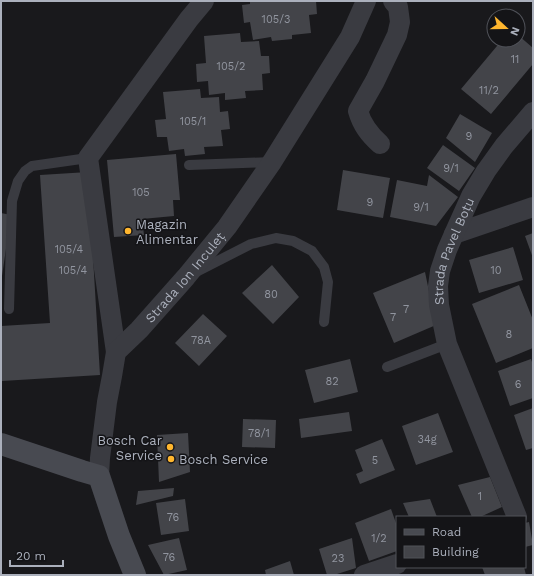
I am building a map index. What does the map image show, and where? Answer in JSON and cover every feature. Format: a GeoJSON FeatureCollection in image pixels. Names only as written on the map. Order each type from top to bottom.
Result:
{"type":"FeatureCollection","features":[{"type":"Feature","properties":{"kind":"main road"},"geometry":{"type":"LineString","coordinates":[[1,444],[82,472],[99,476],[119,536],[135,575]]}},
{"type":"Feature","properties":{"kind":"street"},"geometry":{"type":"LineString","coordinates":[[99,476],[107,402],[116,352],[88,158],[189,18],[204,1]]}},
{"type":"Feature","properties":{"kind":"street","name":"Strada Ion Inculeț"},"geometry":{"type":"LineString","coordinates":[[116,352],[139,330],[186,277],[227,227],[272,162],[350,37],[366,1]]}},
{"type":"Feature","properties":{"kind":"street"},"geometry":{"type":"LineString","coordinates":[[380,144],[371,136],[361,120],[358,111],[397,35],[400,22],[398,7],[393,1]]}},
{"type":"Feature","properties":{"kind":"street","name":"Strada Pavel Boțu"},"geometry":{"type":"LineString","coordinates":[[517,516],[447,344],[439,305],[438,286],[440,271],[471,196],[486,171],[504,146],[533,112]]}},
{"type":"Feature","properties":{"kind":"street"},"geometry":{"type":"LineString","coordinates":[[454,234],[533,207]]}},
{"type":"Feature","properties":{"kind":"street"},"geometry":{"type":"LineString","coordinates":[[364,575],[396,564]]}},
{"type":"Feature","properties":{"kind":"lane"},"geometry":{"type":"LineString","coordinates":[[9,309],[12,201],[18,181],[25,171],[32,166],[88,158]]}},
{"type":"Feature","properties":{"kind":"lane"},"geometry":{"type":"LineString","coordinates":[[189,164],[272,162]]}},
{"type":"Feature","properties":{"kind":"lane"},"geometry":{"type":"LineString","coordinates":[[186,277],[251,244],[276,238],[293,241],[312,251],[324,267],[328,282],[324,322]]}},
{"type":"Feature","properties":{"kind":"lane"},"geometry":{"type":"LineString","coordinates":[[387,367],[447,344]]}},
{"type":"Feature","properties":{"kind":"building"},"geometry":{"type":"Polygon","coordinates":[[[250,1],[316,1],[317,14],[309,15],[311,33],[292,35],[292,39],[272,41],[271,37],[253,40],[250,22],[244,23],[242,5],[250,4],[250,1]]]}},
{"type":"Feature","properties":{"kind":"building"},"geometry":{"type":"Polygon","coordinates":[[[240,33],[241,42],[259,41],[261,56],[269,56],[270,73],[262,74],[263,90],[245,91],[246,98],[225,100],[225,93],[209,95],[208,81],[197,82],[196,64],[206,63],[204,36],[240,33]]]}},
{"type":"Feature","properties":{"kind":"building"},"geometry":{"type":"Polygon","coordinates":[[[526,42],[533,48],[533,64],[491,114],[461,89],[495,48],[526,48],[526,42]]]}},
{"type":"Feature","properties":{"kind":"building"},"geometry":{"type":"Polygon","coordinates":[[[200,89],[201,98],[219,97],[220,112],[228,111],[230,129],[221,130],[223,146],[204,147],[205,154],[185,156],[184,149],[169,151],[167,137],[157,137],[155,120],[166,119],[163,92],[200,89]]]}},
{"type":"Feature","properties":{"kind":"building"},"geometry":{"type":"Polygon","coordinates":[[[460,114],[492,133],[475,162],[446,138],[460,114]]]}},
{"type":"Feature","properties":{"kind":"building"},"geometry":{"type":"Polygon","coordinates":[[[443,145],[475,168],[459,191],[427,168],[443,145]]]}},
{"type":"Feature","properties":{"kind":"building"},"geometry":{"type":"Polygon","coordinates":[[[176,154],[180,200],[173,200],[174,216],[142,219],[144,235],[114,237],[107,160],[176,154]]]}},
{"type":"Feature","properties":{"kind":"building"},"geometry":{"type":"Polygon","coordinates":[[[343,170],[390,178],[383,218],[337,210],[343,170]]]}},
{"type":"Feature","properties":{"kind":"building"},"geometry":{"type":"Polygon","coordinates":[[[88,172],[100,375],[2,381],[1,326],[50,323],[40,175],[88,172]]]}},
{"type":"Feature","properties":{"kind":"building"},"geometry":{"type":"Polygon","coordinates":[[[429,175],[458,197],[436,226],[390,217],[397,180],[427,186],[429,175]]]}},
{"type":"Feature","properties":{"kind":"building"},"geometry":{"type":"Polygon","coordinates":[[[1,213],[11,215],[2,276],[1,276],[1,213]]]}},
{"type":"Feature","properties":{"kind":"building"},"geometry":{"type":"Polygon","coordinates":[[[533,233],[533,258],[525,236],[533,233]]]}},
{"type":"Feature","properties":{"kind":"building"},"geometry":{"type":"Polygon","coordinates":[[[513,247],[523,280],[479,293],[469,260],[513,247]]]}},
{"type":"Feature","properties":{"kind":"building"},"geometry":{"type":"Polygon","coordinates":[[[272,265],[299,297],[273,324],[242,293],[272,265]]]}},
{"type":"Feature","properties":{"kind":"building"},"geometry":{"type":"Polygon","coordinates":[[[425,272],[436,325],[394,343],[373,293],[425,272]]]}},
{"type":"Feature","properties":{"kind":"building"},"geometry":{"type":"Polygon","coordinates":[[[519,285],[533,320],[533,348],[496,363],[472,304],[519,285]]]}},
{"type":"Feature","properties":{"kind":"building"},"geometry":{"type":"Polygon","coordinates":[[[203,314],[227,336],[199,366],[175,343],[203,314]]]}},
{"type":"Feature","properties":{"kind":"building"},"geometry":{"type":"Polygon","coordinates":[[[350,359],[358,392],[314,403],[305,370],[350,359]]]}},
{"type":"Feature","properties":{"kind":"building"},"geometry":{"type":"Polygon","coordinates":[[[531,359],[533,365],[533,398],[510,406],[498,371],[531,359]]]}},
{"type":"Feature","properties":{"kind":"building"},"geometry":{"type":"Polygon","coordinates":[[[533,408],[533,448],[526,450],[514,415],[533,408]]]}},
{"type":"Feature","properties":{"kind":"building"},"geometry":{"type":"Polygon","coordinates":[[[349,412],[352,431],[301,438],[299,419],[349,412]]]}},
{"type":"Feature","properties":{"kind":"building"},"geometry":{"type":"Polygon","coordinates":[[[438,413],[453,452],[416,465],[402,426],[438,413]]]}},
{"type":"Feature","properties":{"kind":"building"},"geometry":{"type":"Polygon","coordinates":[[[243,419],[276,420],[275,448],[242,447],[243,419]]]}},
{"type":"Feature","properties":{"kind":"building"},"geometry":{"type":"Polygon","coordinates":[[[188,433],[190,472],[159,482],[157,435],[188,433]]]}},
{"type":"Feature","properties":{"kind":"building"},"geometry":{"type":"Polygon","coordinates":[[[382,439],[395,470],[360,484],[356,474],[363,471],[355,450],[382,439]]]}},
{"type":"Feature","properties":{"kind":"building"},"geometry":{"type":"Polygon","coordinates":[[[490,477],[502,507],[482,516],[472,516],[458,485],[490,477]]]}},
{"type":"Feature","properties":{"kind":"building"},"geometry":{"type":"Polygon","coordinates":[[[174,488],[173,496],[136,505],[138,491],[174,488]]]}},
{"type":"Feature","properties":{"kind":"building"},"geometry":{"type":"Polygon","coordinates":[[[185,499],[189,531],[161,535],[156,503],[185,499]]]}},
{"type":"Feature","properties":{"kind":"building"},"geometry":{"type":"Polygon","coordinates":[[[430,499],[437,516],[409,516],[403,503],[430,499]]]}},
{"type":"Feature","properties":{"kind":"building"},"geometry":{"type":"Polygon","coordinates":[[[391,509],[396,523],[396,551],[369,561],[355,523],[391,509]]]}},
{"type":"Feature","properties":{"kind":"building"},"geometry":{"type":"Polygon","coordinates":[[[529,522],[533,545],[526,547],[526,523],[529,522]]]}},
{"type":"Feature","properties":{"kind":"building"},"geometry":{"type":"Polygon","coordinates":[[[179,538],[187,570],[164,575],[148,545],[179,538]]]}},
{"type":"Feature","properties":{"kind":"building"},"geometry":{"type":"Polygon","coordinates":[[[352,538],[356,568],[334,575],[327,575],[319,549],[352,538]]]}},
{"type":"Feature","properties":{"kind":"building"},"geometry":{"type":"Polygon","coordinates":[[[290,561],[294,575],[266,575],[265,570],[290,561]]]}},
{"type":"Feature","properties":{"kind":"building"},"geometry":{"type":"Polygon","coordinates":[[[482,568],[524,568],[526,575],[485,575],[482,568]]]}},
{"type":"Feature","properties":{"kind":"place","name":"Magazin Alimentar"},"geometry":{"type":"Point","coordinates":[128,231]}},
{"type":"Feature","properties":{"kind":"place","name":"Bosch Car Service"},"geometry":{"type":"Point","coordinates":[170,447]}},
{"type":"Feature","properties":{"kind":"place","name":"Bosch Service"},"geometry":{"type":"Point","coordinates":[171,459]}}]}
